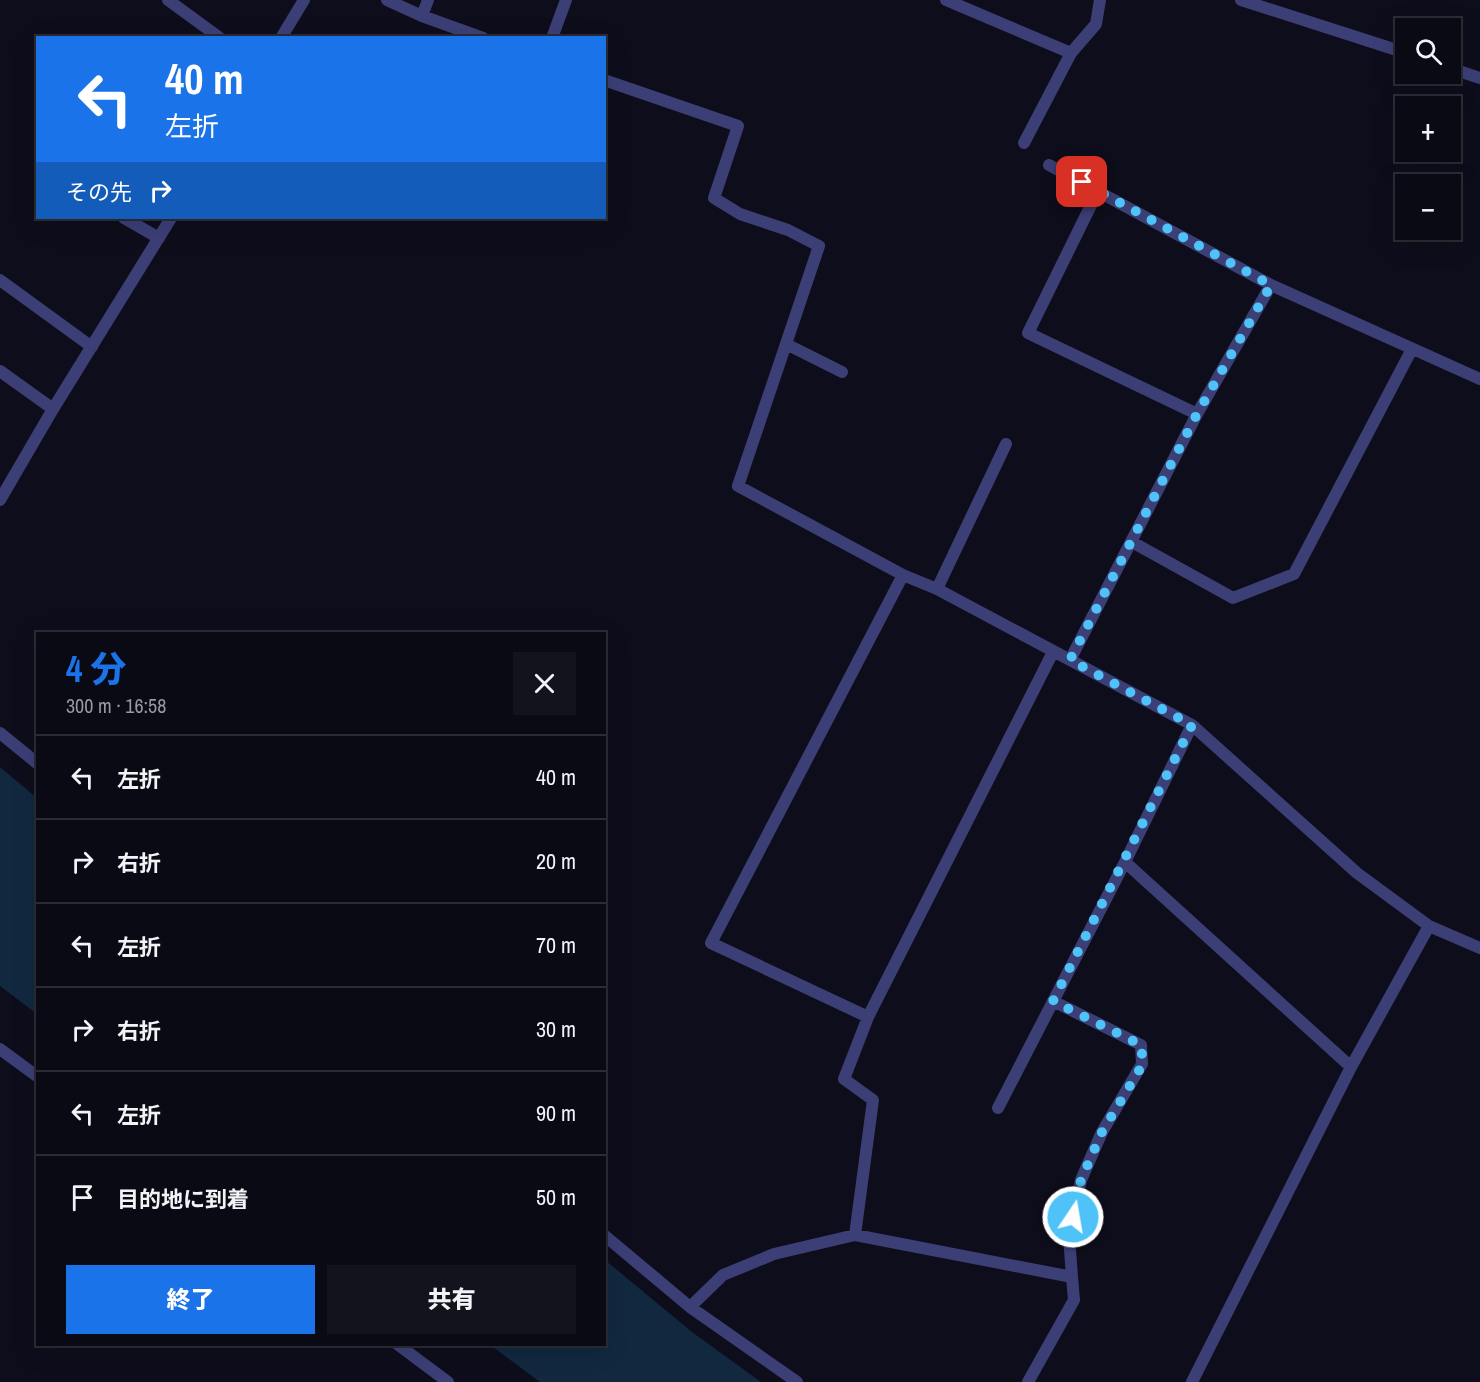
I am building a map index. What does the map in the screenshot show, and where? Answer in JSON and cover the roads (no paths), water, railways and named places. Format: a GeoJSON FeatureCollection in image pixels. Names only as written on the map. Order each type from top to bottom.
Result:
{"type":"FeatureCollection","features":[{"type":"Feature","properties":{"kind":"street"},"geometry":{"type":"LineString","coordinates":[[168,0],[217,36]]}},
{"type":"Feature","properties":{"kind":"street"},"geometry":{"type":"LineString","coordinates":[[282,36],[304,0]]}},
{"type":"Feature","properties":{"kind":"street"},"geometry":{"type":"LineString","coordinates":[[387,0],[422,16],[477,36]]}},
{"type":"Feature","properties":{"kind":"street"},"geometry":{"type":"LineString","coordinates":[[422,16],[428,0]]}},
{"type":"Feature","properties":{"kind":"street"},"geometry":{"type":"LineString","coordinates":[[553,36],[566,0]]}},
{"type":"Feature","properties":{"kind":"street"},"geometry":{"type":"LineString","coordinates":[[946,0],[1071,54]]}},
{"type":"Feature","properties":{"kind":"street"},"geometry":{"type":"LineString","coordinates":[[1024,143],[1071,54],[1096,24],[1100,0]]}},
{"type":"Feature","properties":{"kind":"street"},"geometry":{"type":"LineString","coordinates":[[1240,0],[1395,49]]}},
{"type":"Feature","properties":{"kind":"street"},"geometry":{"type":"LineString","coordinates":[[1461,72],[1480,78]]}},
{"type":"Feature","properties":{"kind":"street"},"geometry":{"type":"LineString","coordinates":[[606,81],[738,126],[714,198],[740,214],[788,230],[819,246],[738,486],[903,575],[937,589],[1192,725],[1357,873],[1429,926],[1480,948]]}},
{"type":"Feature","properties":{"kind":"street"},"geometry":{"type":"LineString","coordinates":[[1049,165],[1271,285],[1480,380]]}},
{"type":"Feature","properties":{"kind":"street"},"geometry":{"type":"LineString","coordinates":[[1098,191],[1028,333],[1197,414]]}},
{"type":"Feature","properties":{"kind":"street"},"geometry":{"type":"LineString","coordinates":[[126,219],[159,238]]}},
{"type":"Feature","properties":{"kind":"street"},"geometry":{"type":"LineString","coordinates":[[0,500],[53,409],[170,219]]}},
{"type":"Feature","properties":{"kind":"street"},"geometry":{"type":"LineString","coordinates":[[0,280],[92,346]]}},
{"type":"Feature","properties":{"kind":"street"},"geometry":{"type":"LineString","coordinates":[[1070,660],[1197,414],[1271,285]]}},
{"type":"Feature","properties":{"kind":"street"},"geometry":{"type":"LineString","coordinates":[[786,344],[842,372]]}},
{"type":"Feature","properties":{"kind":"street"},"geometry":{"type":"LineString","coordinates":[[1132,542],[1233,598],[1294,574],[1412,349]]}},
{"type":"Feature","properties":{"kind":"street"},"geometry":{"type":"LineString","coordinates":[[0,371],[53,409]]}},
{"type":"Feature","properties":{"kind":"street"},"geometry":{"type":"LineString","coordinates":[[937,589],[1006,444]]}},
{"type":"Feature","properties":{"kind":"street"},"geometry":{"type":"LineString","coordinates":[[868,1017],[711,943],[903,575]]}},
{"type":"Feature","properties":{"kind":"street"},"geometry":{"type":"LineString","coordinates":[[855,1235],[873,1100],[844,1079],[868,1017],[1053,652]]}},
{"type":"Feature","properties":{"kind":"street"},"geometry":{"type":"LineString","coordinates":[[998,1108],[1125,862],[1192,725]]}},
{"type":"Feature","properties":{"kind":"street"},"geometry":{"type":"LineString","coordinates":[[0,733],[36,762]]}},
{"type":"Feature","properties":{"kind":"street"},"geometry":{"type":"LineString","coordinates":[[1125,862],[1351,1067]]}},
{"type":"Feature","properties":{"kind":"street"},"geometry":{"type":"LineString","coordinates":[[1192,1382],[1351,1067],[1429,926]]}},
{"type":"Feature","properties":{"kind":"street"},"geometry":{"type":"LineString","coordinates":[[1028,1382],[1074,1300],[1069,1236],[1081,1180],[1102,1132],[1143,1064],[1141,1045],[1053,1001]]}},
{"type":"Feature","properties":{"kind":"street"},"geometry":{"type":"LineString","coordinates":[[0,1049],[36,1076]]}},
{"type":"Feature","properties":{"kind":"street"},"geometry":{"type":"LineString","coordinates":[[690,1306],[723,1275],[774,1254],[855,1235],[1072,1277]]}},
{"type":"Feature","properties":{"kind":"street"},"geometry":{"type":"LineString","coordinates":[[606,1237],[690,1306],[797,1382]]}},
{"type":"Feature","properties":{"kind":"street"},"geometry":{"type":"LineString","coordinates":[[400,1346],[448,1382]]}},
{"type":"Feature","properties":{"kind":"water"},"geometry":{"type":"Polygon","coordinates":[[[0,767],[36,797],[36,1013],[0,986],[0,767]]]}},
{"type":"Feature","properties":{"kind":"water"},"geometry":{"type":"Polygon","coordinates":[[[606,1261],[692,1332],[761,1382],[540,1382],[492,1346],[606,1346],[606,1261]]]}}]}
